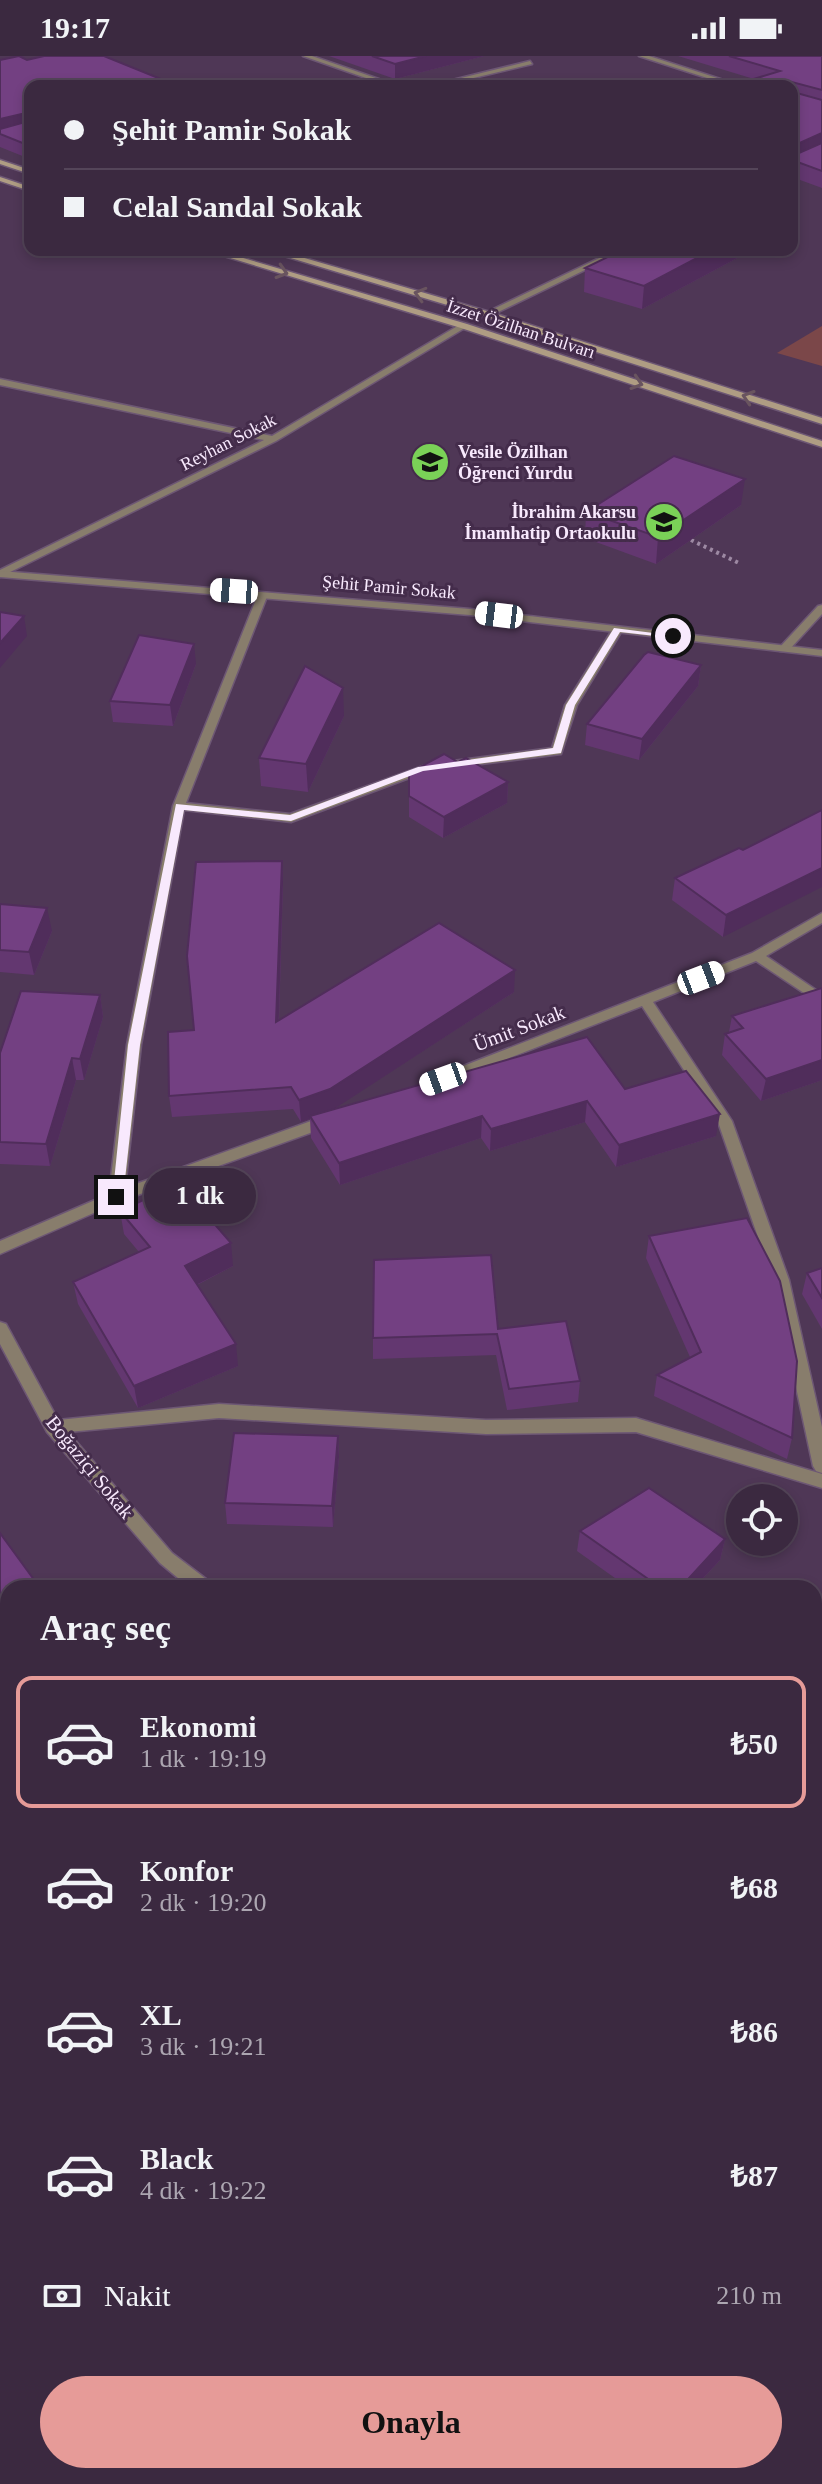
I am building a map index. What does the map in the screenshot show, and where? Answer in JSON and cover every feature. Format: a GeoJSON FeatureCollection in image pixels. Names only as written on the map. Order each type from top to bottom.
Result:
{"type":"FeatureCollection","features":[{"type":"Feature","properties":{"kind":"main road"},"geometry":{"type":"LineString","coordinates":[[0,162],[24,170]]}},
{"type":"Feature","properties":{"kind":"main road"},"geometry":{"type":"LineString","coordinates":[[0,179],[24,187]]}},
{"type":"Feature","properties":{"kind":"main road","name":"İzzet Özilhan Bulvarı"},"geometry":{"type":"LineString","coordinates":[[228,256],[464,326],[822,444]]}},
{"type":"Feature","properties":{"kind":"main road","name":"İzzet Özilhan Bulvarı"},"geometry":{"type":"LineString","coordinates":[[289,256],[487,314],[822,421]]}},
{"type":"Feature","properties":{"kind":"main road"},"geometry":{"type":"LineString","coordinates":[[464,326],[487,314]]}},
{"type":"Feature","properties":{"kind":"street"},"geometry":{"type":"LineString","coordinates":[[306,56],[378,80]]}},
{"type":"Feature","properties":{"kind":"street"},"geometry":{"type":"LineString","coordinates":[[642,56],[720,80]]}},
{"type":"Feature","properties":{"kind":"street"},"geometry":{"type":"LineString","coordinates":[[457,80],[530,63]]}},
{"type":"Feature","properties":{"kind":"street"},"geometry":{"type":"LineString","coordinates":[[487,314],[609,256]]}},
{"type":"Feature","properties":{"kind":"street","name":"Reyhan Sokak"},"geometry":{"type":"LineString","coordinates":[[0,574],[273,439],[464,326]]}},
{"type":"Feature","properties":{"kind":"street"},"geometry":{"type":"LineString","coordinates":[[0,382],[273,439]]}},
{"type":"Feature","properties":{"kind":"street","name":"Şehit Pamir Sokak"},"geometry":{"type":"LineString","coordinates":[[0,574],[470,612],[822,653]]}},
{"type":"Feature","properties":{"kind":"street"},"geometry":{"type":"LineString","coordinates":[[116,1197],[134,1045],[179,806],[263,594]]}},
{"type":"Feature","properties":{"kind":"street"},"geometry":{"type":"LineString","coordinates":[[784,649],[822,608]]}},
{"type":"Feature","properties":{"kind":"street"},"geometry":{"type":"LineString","coordinates":[[179,806],[291,818],[422,769],[557,751],[571,705],[618,629]]}},
{"type":"Feature","properties":{"kind":"street","name":"Ümit Sokak"},"geometry":{"type":"LineString","coordinates":[[413,1090],[757,956],[822,917]]}},
{"type":"Feature","properties":{"kind":"street"},"geometry":{"type":"LineString","coordinates":[[757,956],[822,1001]]}},
{"type":"Feature","properties":{"kind":"street"},"geometry":{"type":"LineString","coordinates":[[645,1000],[725,1121],[781,1280],[822,1466]]}},
{"type":"Feature","properties":{"kind":"street"},"geometry":{"type":"LineString","coordinates":[[0,1248],[116,1197],[339,1117]]}},
{"type":"Feature","properties":{"kind":"street","name":"Boğaziçi Sokak"},"geometry":{"type":"LineString","coordinates":[[0,1328],[53,1427],[166,1558],[193,1580]]}},
{"type":"Feature","properties":{"kind":"street"},"geometry":{"type":"LineString","coordinates":[[53,1427],[219,1411],[486,1427],[636,1425],[822,1481]]}},
{"type":"Feature","properties":{"kind":"path"},"geometry":{"type":"LineString","coordinates":[[691,540],[741,564]]}},
{"type":"Feature","properties":{"kind":"shaded area"},"geometry":{"type":"Polygon","coordinates":[[[822,326],[822,366],[777,353],[822,326]]]}},
{"type":"Feature","properties":{"kind":"building"},"geometry":{"type":"Polygon","coordinates":[[[19,56],[27,60],[44,56],[104,56],[163,80],[24,80],[24,113],[0,119],[0,60],[19,56]]]}},
{"type":"Feature","properties":{"kind":"building"},"geometry":{"type":"Polygon","coordinates":[[[372,56],[426,56],[395,64],[372,56]]]}},
{"type":"Feature","properties":{"kind":"building"},"geometry":{"type":"Polygon","coordinates":[[[729,56],[822,56],[822,90],[798,84],[798,80],[751,80],[780,71],[729,56]]]}},
{"type":"Feature","properties":{"kind":"building"},"geometry":{"type":"Polygon","coordinates":[[[798,93],[822,100],[822,133],[798,144],[798,93]]]}},
{"type":"Feature","properties":{"kind":"building"},"geometry":{"type":"Polygon","coordinates":[[[24,122],[24,144],[0,134],[0,129],[24,122]]]}},
{"type":"Feature","properties":{"kind":"building"},"geometry":{"type":"Polygon","coordinates":[[[822,143],[822,171],[798,162],[798,153],[822,143]]]}},
{"type":"Feature","properties":{"kind":"building"},"geometry":{"type":"Polygon","coordinates":[[[610,256],[701,256],[644,286],[585,268],[610,256]]]}},
{"type":"Feature","properties":{"kind":"building"},"geometry":{"type":"Polygon","coordinates":[[[674,456],[745,479],[658,537],[586,512],[674,456]]]}},
{"type":"Feature","properties":{"kind":"building"},"geometry":{"type":"Polygon","coordinates":[[[0,612],[24,616],[0,643],[0,612]]]}},
{"type":"Feature","properties":{"kind":"building"},"geometry":{"type":"Polygon","coordinates":[[[139,635],[194,644],[170,705],[110,701],[139,635]]]}},
{"type":"Feature","properties":{"kind":"building"},"geometry":{"type":"Polygon","coordinates":[[[648,652],[701,665],[642,739],[587,724],[644,655],[648,652]]]}},
{"type":"Feature","properties":{"kind":"building"},"geometry":{"type":"Polygon","coordinates":[[[305,666],[343,688],[306,764],[259,758],[305,666]]]}},
{"type":"Feature","properties":{"kind":"building"},"geometry":{"type":"Polygon","coordinates":[[[444,754],[458,762],[466,758],[508,782],[444,817],[409,796],[409,773],[444,754]]]}},
{"type":"Feature","properties":{"kind":"building"},"geometry":{"type":"Polygon","coordinates":[[[822,810],[822,868],[726,915],[675,878],[739,848],[743,850],[822,810]]]}},
{"type":"Feature","properties":{"kind":"building"},"geometry":{"type":"Polygon","coordinates":[[[282,861],[276,1022],[439,923],[515,970],[330,1089],[299,1100],[291,1087],[169,1096],[168,1032],[194,1030],[187,956],[196,862],[282,861]]]}},
{"type":"Feature","properties":{"kind":"building"},"geometry":{"type":"Polygon","coordinates":[[[0,904],[47,908],[29,952],[0,950],[0,904]]]}},
{"type":"Feature","properties":{"kind":"building"},"geometry":{"type":"Polygon","coordinates":[[[822,988],[822,1060],[766,1079],[725,1034],[743,1028],[732,1016],[822,988]]]}},
{"type":"Feature","properties":{"kind":"building"},"geometry":{"type":"Polygon","coordinates":[[[21,991],[100,995],[80,1059],[72,1058],[46,1144],[0,1142],[0,1053],[21,991]]]}},
{"type":"Feature","properties":{"kind":"building"},"geometry":{"type":"Polygon","coordinates":[[[587,1037],[625,1089],[686,1071],[720,1114],[619,1145],[587,1101],[491,1129],[482,1116],[339,1163],[310,1116],[587,1037]]]}},
{"type":"Feature","properties":{"kind":"building"},"geometry":{"type":"Polygon","coordinates":[[[179,1183],[231,1243],[185,1266],[236,1344],[134,1386],[73,1282],[150,1247],[120,1211],[179,1183]]]}},
{"type":"Feature","properties":{"kind":"building"},"geometry":{"type":"Polygon","coordinates":[[[747,1218],[780,1281],[797,1361],[792,1438],[657,1375],[701,1352],[649,1236],[747,1218]]]}},
{"type":"Feature","properties":{"kind":"building"},"geometry":{"type":"Polygon","coordinates":[[[491,1255],[498,1329],[566,1321],[580,1381],[509,1389],[497,1334],[373,1338],[374,1260],[491,1255]]]}},
{"type":"Feature","properties":{"kind":"building"},"geometry":{"type":"Polygon","coordinates":[[[822,1268],[822,1298],[807,1273],[822,1268]]]}},
{"type":"Feature","properties":{"kind":"building"},"geometry":{"type":"Polygon","coordinates":[[[234,1433],[338,1436],[332,1506],[225,1503],[234,1433]]]}},
{"type":"Feature","properties":{"kind":"building"},"geometry":{"type":"Polygon","coordinates":[[[649,1488],[725,1539],[687,1580],[650,1580],[580,1531],[649,1488]]]}},
{"type":"Feature","properties":{"kind":"building"},"geometry":{"type":"Polygon","coordinates":[[[0,1533],[34,1580],[0,1580],[0,1533]]]}},
{"type":"Feature","properties":{"kind":"place","name":"Vesile Özilhan Öğrenci Yurdu"},"geometry":{"type":"Point","coordinates":[430,462]}},
{"type":"Feature","properties":{"kind":"place","name":"İbrahim Akarsu İmamhatip Ortaokulu"},"geometry":{"type":"Point","coordinates":[664,522]}},
{"type":"Feature","properties":{"kind":"route"},"geometry":{"type":"LineString","coordinates":[[116,1197],[134,1045],[179,806],[291,818],[422,769],[557,751],[571,705],[591,668],[618,629],[673,636]]}}]}
